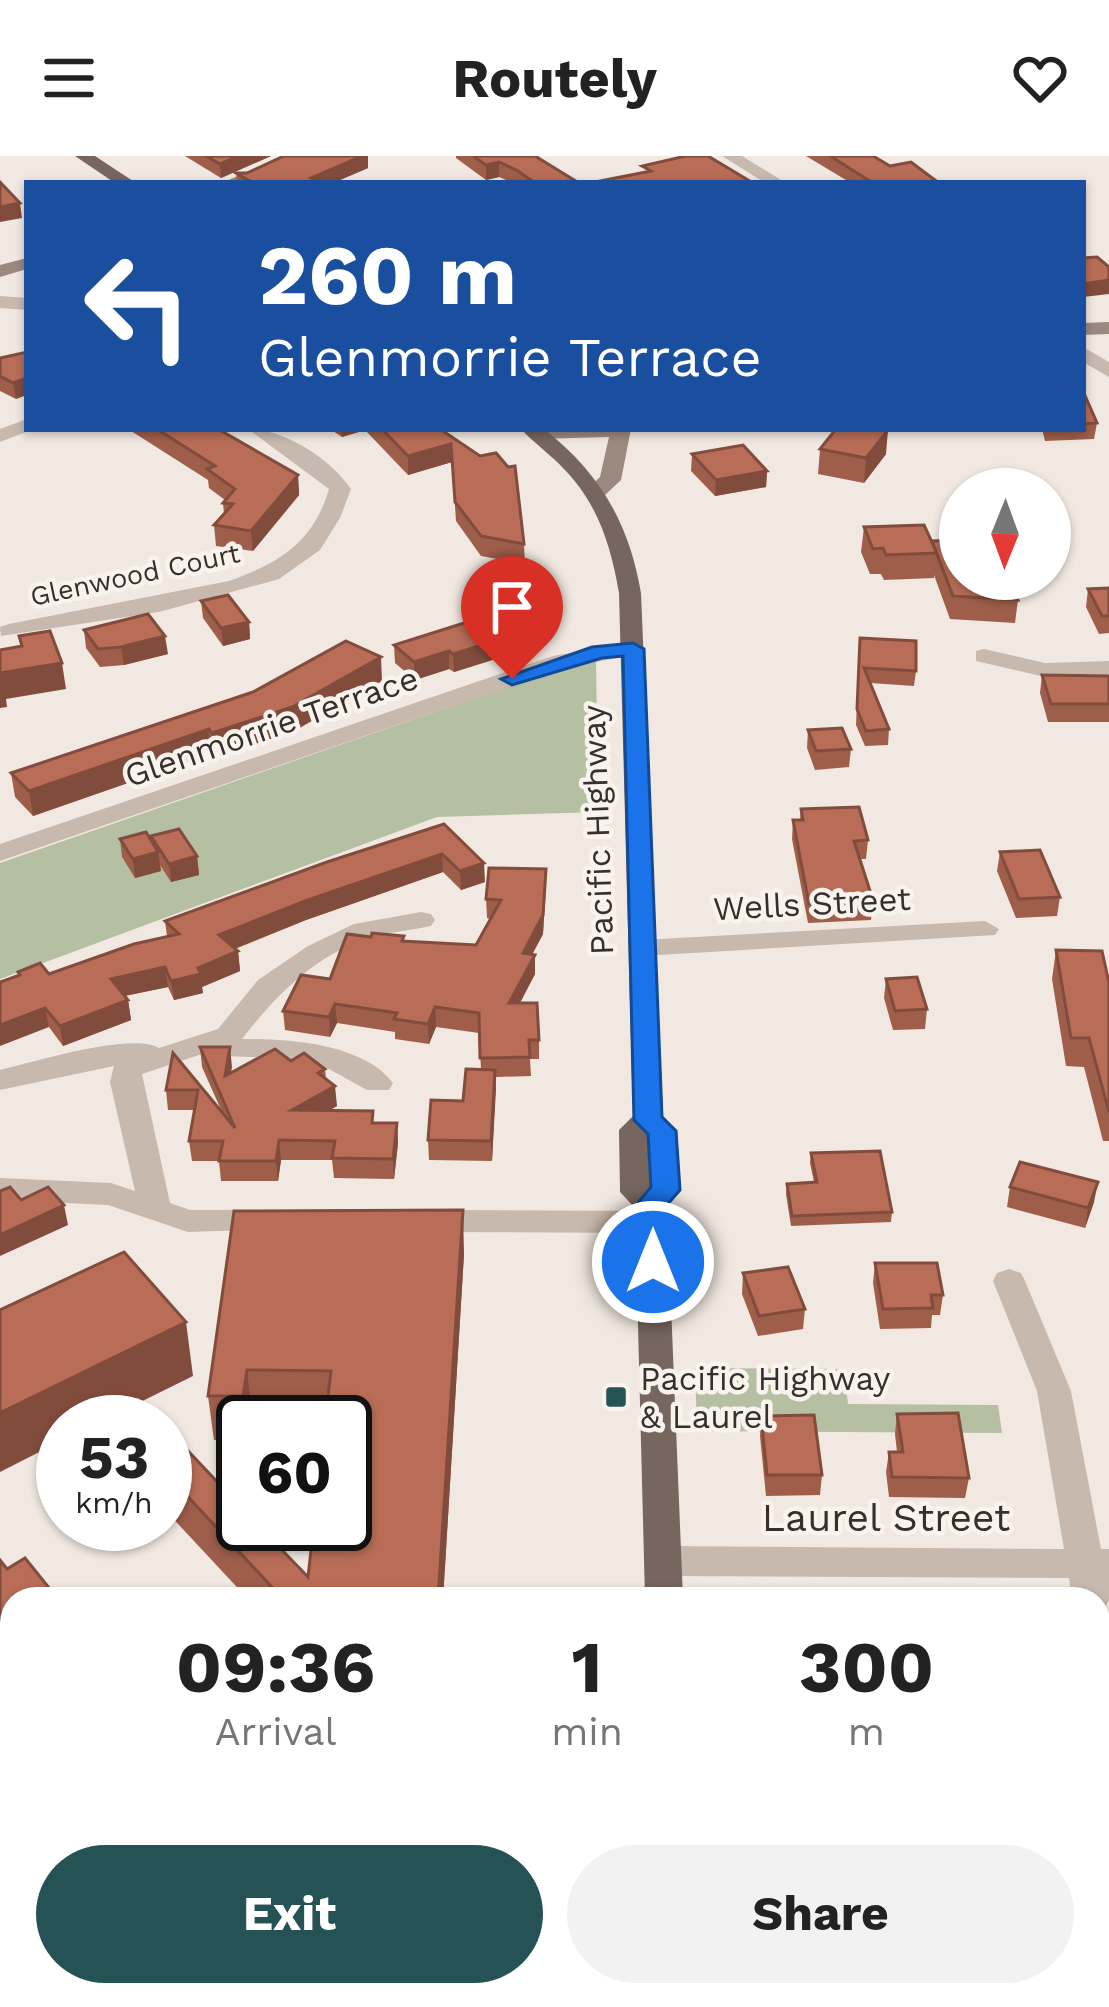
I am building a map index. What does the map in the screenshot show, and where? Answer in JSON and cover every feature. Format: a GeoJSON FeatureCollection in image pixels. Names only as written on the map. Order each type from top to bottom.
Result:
{"type":"FeatureCollection","features":[{"type":"Feature","properties":{"kind":"main road"},"geometry":{"type":"LineString","coordinates":[[83,156],[122,180]]}},
{"type":"Feature","properties":{"kind":"main road","name":"Pacific Highway"},"geometry":{"type":"LineString","coordinates":[[535,432],[596,491],[624,552],[633,649],[648,1120],[634,1130],[636,1192],[652,1213],[663,1580]]}},
{"type":"Feature","properties":{"kind":"street"},"geometry":{"type":"LineString","coordinates":[[239,180],[297,156]]}},
{"type":"Feature","properties":{"kind":"street"},"geometry":{"type":"LineString","coordinates":[[730,156],[772,180]]}},
{"type":"Feature","properties":{"kind":"street","name":"Glenwood Court"},"geometry":{"type":"LineString","coordinates":[[9,631],[224,591],[297,560],[322,531],[340,489],[332,477],[263,432]]}},
{"type":"Feature","properties":{"kind":"street"},"geometry":{"type":"LineString","coordinates":[[596,491],[610,480],[621,432]]}},
{"type":"Feature","properties":{"kind":"street","name":"Glenmorrie Terrace"},"geometry":{"type":"LineString","coordinates":[[0,853],[561,662],[633,649]]}},
{"type":"Feature","properties":{"kind":"street"},"geometry":{"type":"LineString","coordinates":[[984,656],[1045,670],[1109,668]]}},
{"type":"Feature","properties":{"kind":"street"},"geometry":{"type":"LineString","coordinates":[[156,1212],[124,1075],[138,1063],[234,1032],[259,995],[318,952],[364,930],[422,920]]}},
{"type":"Feature","properties":{"kind":"street","name":"Wells Street"},"geometry":{"type":"LineString","coordinates":[[642,948],[985,929]]}},
{"type":"Feature","properties":{"kind":"street"},"geometry":{"type":"LineString","coordinates":[[0,1080],[83,1060],[192,1048],[289,1051],[352,1063],[378,1083]]}},
{"type":"Feature","properties":{"kind":"street"},"geometry":{"type":"LineString","coordinates":[[0,1189],[112,1194],[188,1221],[306,1221]]}},
{"type":"Feature","properties":{"kind":"street"},"geometry":{"type":"LineString","coordinates":[[400,1221],[652,1213]]}},
{"type":"Feature","properties":{"kind":"street"},"geometry":{"type":"LineString","coordinates":[[1009,1281],[1054,1391],[1095,1575]]}},
{"type":"Feature","properties":{"kind":"street","name":"Laurel Street"},"geometry":{"type":"LineString","coordinates":[[663,1580],[1095,1575]]}},
{"type":"Feature","properties":{"kind":"green space"},"geometry":{"type":"Polygon","coordinates":[[[596,656],[598,812],[437,817],[0,979],[0,863],[596,656]]]}},
{"type":"Feature","properties":{"kind":"green space"},"geometry":{"type":"Polygon","coordinates":[[[695,1368],[844,1369],[848,1404],[998,1405],[1002,1433],[697,1431],[695,1368]]]}},
{"type":"Feature","properties":{"kind":"building"},"geometry":{"type":"Polygon","coordinates":[[[206,156],[238,156],[220,164],[206,156]]]}},
{"type":"Feature","properties":{"kind":"building"},"geometry":{"type":"Polygon","coordinates":[[[284,156],[362,156],[311,178],[315,180],[248,180],[236,173],[247,173],[284,156]]]}},
{"type":"Feature","properties":{"kind":"building"},"geometry":{"type":"Polygon","coordinates":[[[473,156],[535,156],[574,180],[531,180],[499,162],[486,165],[473,156]]]}},
{"type":"Feature","properties":{"kind":"building"},"geometry":{"type":"Polygon","coordinates":[[[708,156],[748,180],[605,180],[651,171],[642,166],[708,156]]]}},
{"type":"Feature","properties":{"kind":"building"},"geometry":{"type":"Polygon","coordinates":[[[830,156],[873,156],[890,166],[911,162],[935,180],[868,180],[830,156]]]}},
{"type":"Feature","properties":{"kind":"building"},"geometry":{"type":"Polygon","coordinates":[[[0,182],[20,203],[0,207],[0,182]]]}},
{"type":"Feature","properties":{"kind":"building"},"geometry":{"type":"Polygon","coordinates":[[[1097,257],[1109,267],[1109,280],[1086,284],[1086,258],[1097,257]]]}},
{"type":"Feature","properties":{"kind":"building"},"geometry":{"type":"Polygon","coordinates":[[[24,353],[24,379],[13,383],[0,376],[0,358],[24,353]]]}},
{"type":"Feature","properties":{"kind":"building"},"geometry":{"type":"Polygon","coordinates":[[[1086,398],[1097,423],[1086,424],[1086,398]]]}},
{"type":"Feature","properties":{"kind":"building"},"geometry":{"type":"Polygon","coordinates":[[[162,432],[223,432],[298,475],[251,531],[214,525],[233,504],[223,503],[235,489],[207,469],[215,466],[162,432]]]}},
{"type":"Feature","properties":{"kind":"building"},"geometry":{"type":"Polygon","coordinates":[[[385,432],[444,432],[480,456],[496,453],[508,467],[515,466],[524,544],[481,536],[455,502],[451,444],[408,456],[385,432]]]}},
{"type":"Feature","properties":{"kind":"building"},"geometry":{"type":"Polygon","coordinates":[[[834,432],[886,432],[866,458],[820,449],[834,432]]]}},
{"type":"Feature","properties":{"kind":"building"},"geometry":{"type":"Polygon","coordinates":[[[743,445],[767,471],[716,480],[692,454],[743,445]]]}},
{"type":"Feature","properties":{"kind":"building"},"geometry":{"type":"Polygon","coordinates":[[[924,525],[937,553],[886,555],[883,548],[873,549],[864,527],[924,525]]]}},
{"type":"Feature","properties":{"kind":"building"},"geometry":{"type":"Polygon","coordinates":[[[1109,588],[1109,616],[1102,616],[1088,589],[1109,588]]]}},
{"type":"Feature","properties":{"kind":"building"},"geometry":{"type":"Polygon","coordinates":[[[228,595],[249,622],[221,628],[201,601],[228,595]]]}},
{"type":"Feature","properties":{"kind":"building"},"geometry":{"type":"Polygon","coordinates":[[[148,614],[165,636],[98,649],[84,630],[148,614]]]}},
{"type":"Feature","properties":{"kind":"building"},"geometry":{"type":"Polygon","coordinates":[[[480,618],[505,638],[414,662],[394,645],[480,618]]]}},
{"type":"Feature","properties":{"kind":"building"},"geometry":{"type":"Polygon","coordinates":[[[50,631],[62,663],[0,673],[0,650],[22,646],[19,636],[50,631]]]}},
{"type":"Feature","properties":{"kind":"building"},"geometry":{"type":"Polygon","coordinates":[[[860,638],[916,641],[916,671],[864,668],[889,729],[866,731],[857,709],[860,638]]]}},
{"type":"Feature","properties":{"kind":"building"},"geometry":{"type":"Polygon","coordinates":[[[346,641],[381,657],[292,707],[212,733],[209,729],[29,791],[11,773],[253,692],[346,641]]]}},
{"type":"Feature","properties":{"kind":"building"},"geometry":{"type":"Polygon","coordinates":[[[1042,675],[1109,676],[1109,704],[1051,704],[1042,675]]]}},
{"type":"Feature","properties":{"kind":"building"},"geometry":{"type":"Polygon","coordinates":[[[842,728],[851,749],[816,751],[808,730],[842,728]]]}},
{"type":"Feature","properties":{"kind":"building"},"geometry":{"type":"Polygon","coordinates":[[[859,807],[868,840],[854,841],[873,900],[809,904],[793,820],[803,820],[801,809],[859,807]]]}},
{"type":"Feature","properties":{"kind":"building"},"geometry":{"type":"Polygon","coordinates":[[[444,824],[484,863],[460,871],[442,854],[219,935],[238,951],[198,968],[201,974],[171,981],[165,967],[111,979],[128,1000],[60,1026],[45,1008],[0,1025],[0,982],[20,975],[18,972],[40,963],[49,974],[134,944],[179,934],[165,921],[444,824]]]}},
{"type":"Feature","properties":{"kind":"building"},"geometry":{"type":"Polygon","coordinates":[[[179,829],[197,856],[169,864],[151,836],[179,829]]]}},
{"type":"Feature","properties":{"kind":"building"},"geometry":{"type":"Polygon","coordinates":[[[146,832],[158,852],[133,859],[120,839],[146,832]]]}},
{"type":"Feature","properties":{"kind":"building"},"geometry":{"type":"Polygon","coordinates":[[[1040,850],[1060,897],[1019,899],[1000,852],[1040,850]]]}},
{"type":"Feature","properties":{"kind":"building"},"geometry":{"type":"Polygon","coordinates":[[[489,868],[546,869],[543,915],[523,953],[535,955],[509,1003],[537,1003],[539,1040],[529,1040],[530,1057],[480,1058],[479,1013],[435,1007],[428,1024],[394,1019],[397,1013],[335,1004],[329,1017],[283,1011],[301,975],[330,979],[347,934],[476,945],[501,900],[486,899],[489,868]]]}},
{"type":"Feature","properties":{"kind":"building"},"geometry":{"type":"Polygon","coordinates":[[[1056,950],[1102,951],[1109,983],[1109,1112],[1089,1038],[1071,1038],[1056,950]]]}},
{"type":"Feature","properties":{"kind":"building"},"geometry":{"type":"Polygon","coordinates":[[[917,977],[927,1009],[895,1011],[886,979],[917,977]]]}},
{"type":"Feature","properties":{"kind":"building"},"geometry":{"type":"Polygon","coordinates":[[[200,1047],[230,1047],[225,1076],[275,1049],[291,1061],[304,1053],[325,1069],[318,1073],[335,1086],[292,1110],[373,1111],[372,1123],[397,1123],[393,1159],[332,1158],[335,1141],[279,1140],[276,1161],[219,1161],[223,1141],[189,1141],[198,1090],[166,1090],[173,1053],[235,1128],[200,1047]]]}},
{"type":"Feature","properties":{"kind":"building"},"geometry":{"type":"Polygon","coordinates":[[[466,1069],[495,1070],[491,1141],[428,1140],[431,1100],[463,1101],[466,1069]]]}},
{"type":"Feature","properties":{"kind":"building"},"geometry":{"type":"Polygon","coordinates":[[[880,1151],[892,1212],[792,1216],[787,1184],[817,1182],[811,1153],[880,1151]]]}},
{"type":"Feature","properties":{"kind":"building"},"geometry":{"type":"Polygon","coordinates":[[[1020,1162],[1098,1182],[1088,1208],[1010,1187],[1020,1162]]]}},
{"type":"Feature","properties":{"kind":"building"},"geometry":{"type":"Polygon","coordinates":[[[10,1187],[21,1200],[48,1187],[64,1205],[0,1235],[0,1191],[10,1187]]]}},
{"type":"Feature","properties":{"kind":"building"},"geometry":{"type":"Polygon","coordinates":[[[463,1210],[439,1587],[272,1587],[238,1551],[283,1551],[308,1577],[311,1551],[372,1551],[372,1395],[328,1395],[331,1371],[247,1370],[243,1395],[208,1396],[234,1211],[463,1210]]]}},
{"type":"Feature","properties":{"kind":"building"},"geometry":{"type":"Polygon","coordinates":[[[124,1252],[186,1322],[0,1413],[0,1310],[124,1252]]]}},
{"type":"Feature","properties":{"kind":"building"},"geometry":{"type":"Polygon","coordinates":[[[875,1263],[937,1263],[943,1295],[931,1295],[933,1308],[883,1309],[875,1263]]]}},
{"type":"Feature","properties":{"kind":"building"},"geometry":{"type":"Polygon","coordinates":[[[788,1267],[805,1309],[759,1316],[743,1273],[788,1267]]]}},
{"type":"Feature","properties":{"kind":"building"},"geometry":{"type":"Polygon","coordinates":[[[958,1413],[969,1478],[892,1477],[889,1452],[903,1452],[897,1414],[958,1413]]]}},
{"type":"Feature","properties":{"kind":"building"},"geometry":{"type":"Polygon","coordinates":[[[814,1415],[822,1475],[767,1475],[761,1416],[814,1415]]]}},
{"type":"Feature","properties":{"kind":"building"},"geometry":{"type":"Polygon","coordinates":[[[192,1455],[216,1481],[216,1527],[192,1501],[192,1455]]]}},
{"type":"Feature","properties":{"kind":"building"},"geometry":{"type":"Polygon","coordinates":[[[25,1558],[48,1587],[0,1587],[0,1560],[7,1569],[25,1558]]]}},
{"type":"Feature","properties":{"kind":"place","name":"Pacific Highway & Laurel"},"geometry":{"type":"Point","coordinates":[616,1397]}},
{"type":"Feature","properties":{"kind":"route"},"geometry":{"type":"LineString","coordinates":[[512,679],[600,652],[633,649],[648,1120],[662,1131],[665,1177],[665,1190],[652,1204],[653,1262]]}}]}
